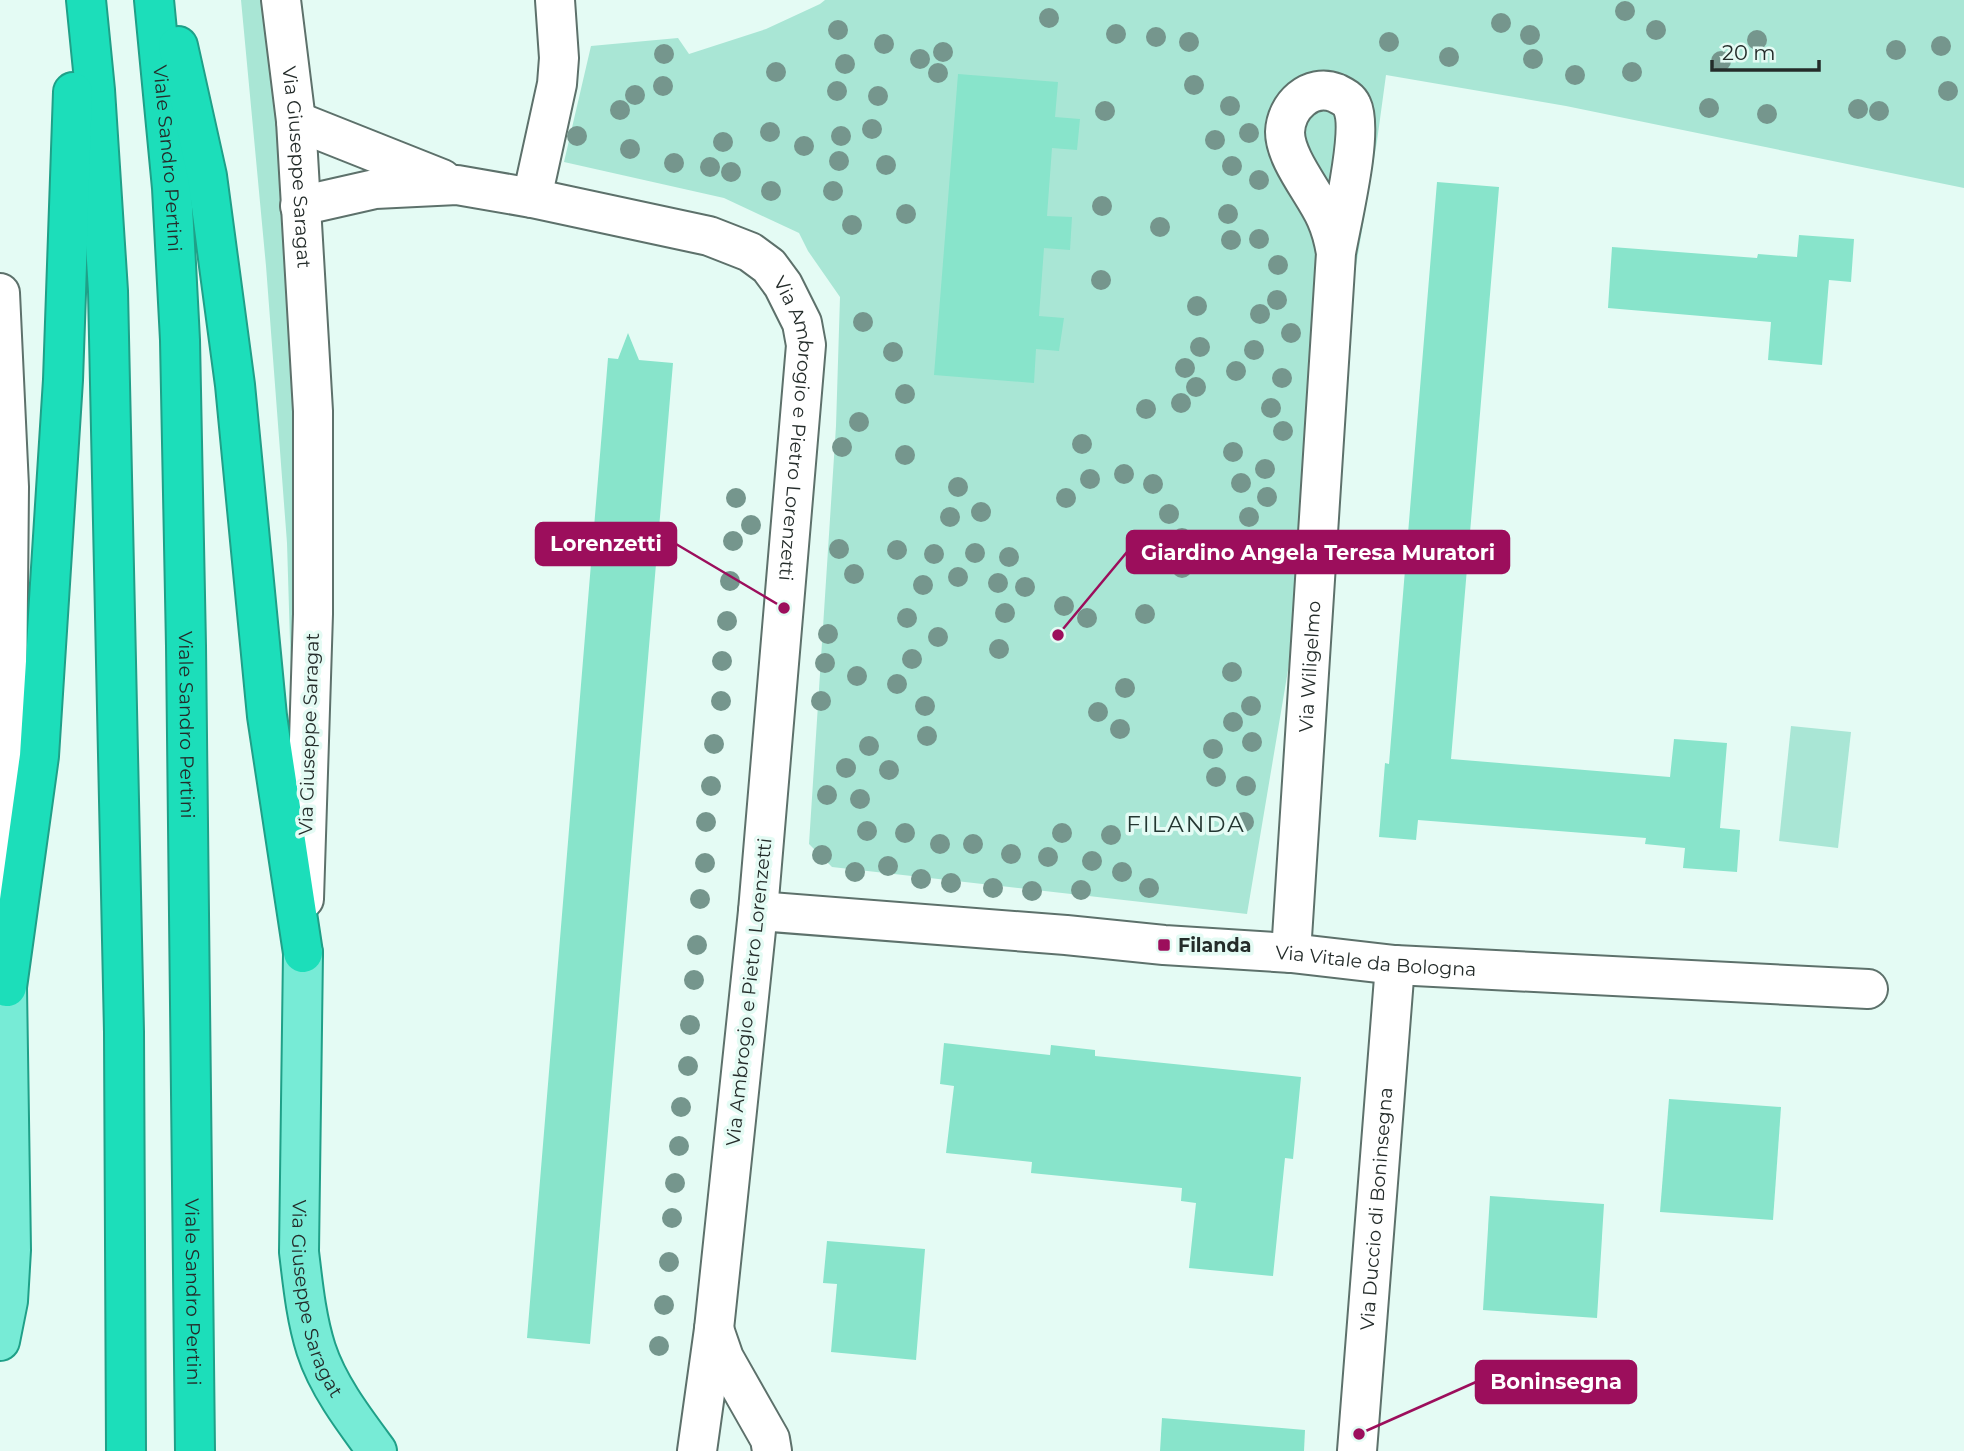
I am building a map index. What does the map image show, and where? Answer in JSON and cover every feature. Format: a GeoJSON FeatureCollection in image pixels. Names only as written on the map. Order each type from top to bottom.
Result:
{"type":"FeatureCollection","features":[{"type":"Feature","properties":{"kind":"highway"},"geometry":{"type":"LineString","coordinates":[[7,987],[39,756],[63,380],[76,0]]}},
{"type":"Feature","properties":{"kind":"highway"},"geometry":{"type":"LineString","coordinates":[[86,0],[95,90],[108,291],[124,1032],[126,1451]]}},
{"type":"Feature","properties":{"kind":"highway","name":"Viale Sandro Pertini"},"geometry":{"type":"LineString","coordinates":[[154,0],[172,188],[180,340],[195,1451]]}},
{"type":"Feature","properties":{"kind":"highway"},"geometry":{"type":"LineString","coordinates":[[166,0],[207,176],[235,385],[267,716],[303,953]]}},
{"type":"Feature","properties":{"kind":"main road","name":"Via Giuseppe Saragat"},"geometry":{"type":"LineString","coordinates":[[303,953],[299,1252],[304,1299],[316,1351],[340,1400],[377,1451]]}},
{"type":"Feature","properties":{"kind":"main road"},"geometry":{"type":"LineString","coordinates":[[0,1341],[8,1301],[11,1250],[7,987]]}},
{"type":"Feature","properties":{"kind":"street","name":"Via Giuseppe Saragat"},"geometry":{"type":"LineString","coordinates":[[281,0],[296,121],[313,411],[313,614],[303,953]]}},
{"type":"Feature","properties":{"kind":"street"},"geometry":{"type":"LineString","coordinates":[[532,198],[557,84],[559,58],[555,0]]}},
{"type":"Feature","properties":{"kind":"street"},"geometry":{"type":"LineString","coordinates":[[296,121],[457,185]]}},
{"type":"Feature","properties":{"kind":"street","name":"Via Ambrogio e Pietro Lorenzetti"},"geometry":{"type":"LineString","coordinates":[[300,206],[375,189],[429,184],[457,185],[532,198],[729,242],[750,252],[769,266],[783,285],[802,323],[806,345],[758,911],[714,1329],[696,1451]]}},
{"type":"Feature","properties":{"kind":"street","name":"Via Wiligelmo"},"geometry":{"type":"LineString","coordinates":[[1291,953],[1336,253]]}},
{"type":"Feature","properties":{"kind":"street"},"geometry":{"type":"LineString","coordinates":[[0,293],[9,487],[5,894],[7,987]]}},
{"type":"Feature","properties":{"kind":"street","name":"Via Vitale da Bologna"},"geometry":{"type":"LineString","coordinates":[[758,911],[1291,953],[1395,965],[1868,989]]}},
{"type":"Feature","properties":{"kind":"street","name":"Via Duccio di Boninsegna"},"geometry":{"type":"LineString","coordinates":[[1357,1451],[1395,965]]}},
{"type":"Feature","properties":{"kind":"street","name":"Via Ambrogio e Pietro Lorenzetti"},"geometry":{"type":"LineString","coordinates":[[714,1329],[724,1358],[770,1440],[772,1451]]}},
{"type":"Feature","properties":{"kind":"green space"},"geometry":{"type":"Polygon","coordinates":[[[241,0],[269,0],[298,386],[293,740],[287,543],[266,266],[241,0]]]}},
{"type":"Feature","properties":{"kind":"green space"},"geometry":{"type":"Polygon","coordinates":[[[825,0],[1964,0],[1964,188],[1566,106],[1386,75],[1247,914],[832,867],[809,844],[836,426],[840,297],[808,251],[799,233],[724,198],[564,162],[591,46],[678,38],[689,54],[766,29],[825,0]]]}},
{"type":"Feature","properties":{"kind":"green space"},"geometry":{"type":"Polygon","coordinates":[[[1791,726],[1851,732],[1838,848],[1779,841],[1791,726]]]}},
{"type":"Feature","properties":{"kind":"building"},"geometry":{"type":"Polygon","coordinates":[[[958,74],[1058,82],[1055,117],[1080,119],[1077,150],[1052,148],[1047,216],[1072,217],[1070,250],[1044,248],[1039,316],[1064,318],[1059,351],[1036,349],[1034,383],[934,375],[958,74]]]}},
{"type":"Feature","properties":{"kind":"building"},"geometry":{"type":"Polygon","coordinates":[[[1437,182],[1499,187],[1451,759],[1670,777],[1674,739],[1727,743],[1720,828],[1740,830],[1737,872],[1683,868],[1685,848],[1645,844],[1646,838],[1418,820],[1416,840],[1379,837],[1385,763],[1389,764],[1437,182]]]}},
{"type":"Feature","properties":{"kind":"building"},"geometry":{"type":"Polygon","coordinates":[[[1799,235],[1854,239],[1851,282],[1829,280],[1822,365],[1768,360],[1771,322],[1608,308],[1612,247],[1757,258],[1758,254],[1797,257],[1799,235]]]}},
{"type":"Feature","properties":{"kind":"building"},"geometry":{"type":"Polygon","coordinates":[[[628,333],[639,360],[673,363],[590,1344],[527,1338],[608,358],[618,359],[628,333]]]}},
{"type":"Feature","properties":{"kind":"building"},"geometry":{"type":"Polygon","coordinates":[[[944,1043],[1050,1055],[1051,1045],[1095,1050],[1095,1056],[1301,1077],[1293,1159],[1285,1158],[1273,1276],[1189,1268],[1196,1203],[1181,1201],[1182,1188],[1031,1173],[1032,1162],[946,1153],[954,1086],[940,1084],[944,1043]]]}},
{"type":"Feature","properties":{"kind":"building"},"geometry":{"type":"Polygon","coordinates":[[[1669,1099],[1781,1107],[1773,1220],[1660,1212],[1669,1099]]]}},
{"type":"Feature","properties":{"kind":"building"},"geometry":{"type":"Polygon","coordinates":[[[1490,1196],[1604,1204],[1597,1318],[1483,1310],[1490,1196]]]}},
{"type":"Feature","properties":{"kind":"building"},"geometry":{"type":"Polygon","coordinates":[[[827,1241],[925,1249],[916,1360],[831,1352],[837,1284],[823,1283],[827,1241]]]}},
{"type":"Feature","properties":{"kind":"building"},"geometry":{"type":"Polygon","coordinates":[[[1162,1418],[1305,1430],[1304,1451],[1160,1451],[1162,1418]]]}},
{"type":"Feature","properties":{"kind":"place","name":"Lorenzetti"},"geometry":{"type":"Point","coordinates":[784,608]}},
{"type":"Feature","properties":{"kind":"place","name":"Giardino Angela Teresa Muratori"},"geometry":{"type":"Point","coordinates":[1058,635]}},
{"type":"Feature","properties":{"kind":"place","name":"Filanda"},"geometry":{"type":"Point","coordinates":[1164,945]}},
{"type":"Feature","properties":{"kind":"place","name":"Boninsegna"},"geometry":{"type":"Point","coordinates":[1359,1434]}},
{"type":"Feature","properties":{"kind":"district","name":"FILANDA"},"geometry":{"type":"Point","coordinates":[1186,824]}}]}
